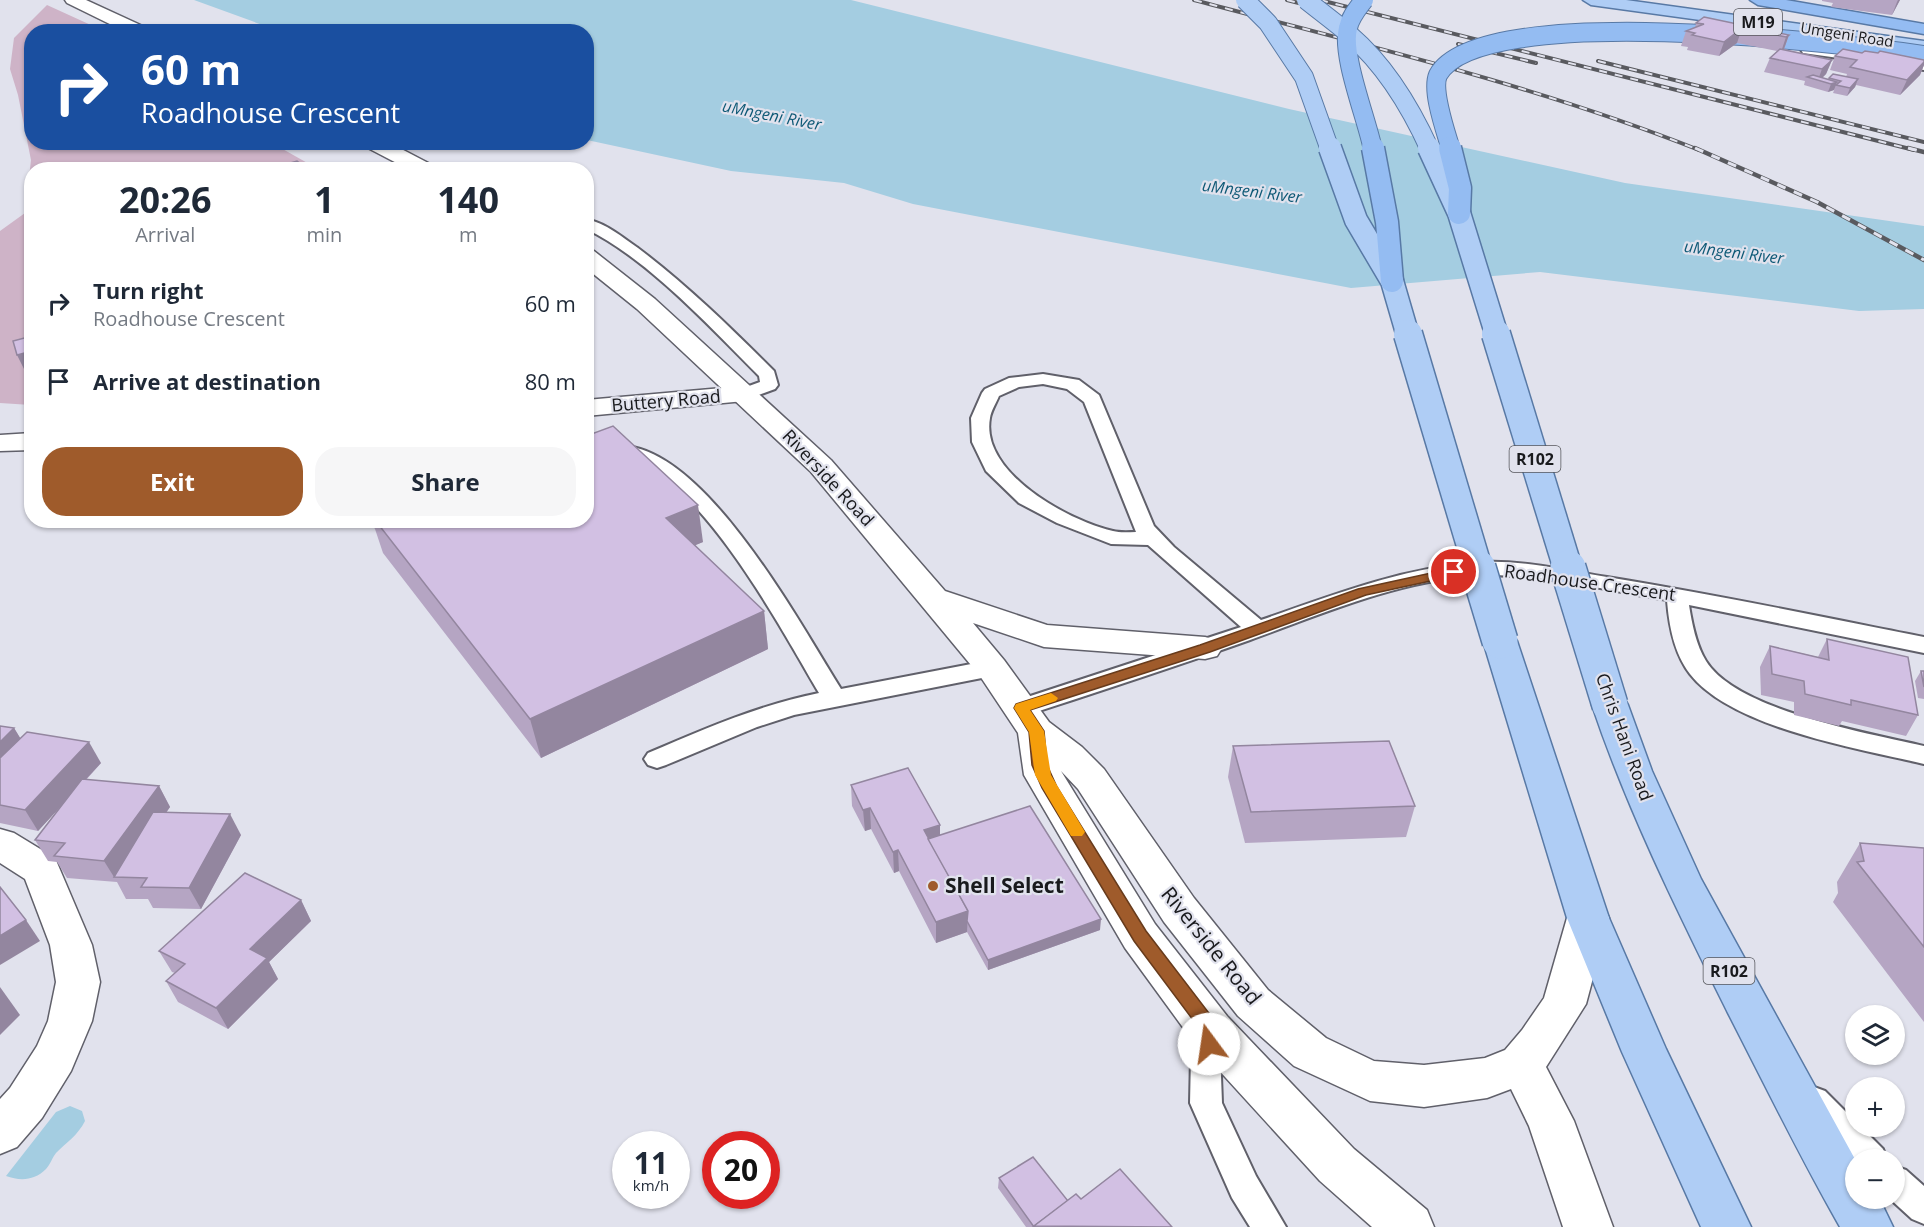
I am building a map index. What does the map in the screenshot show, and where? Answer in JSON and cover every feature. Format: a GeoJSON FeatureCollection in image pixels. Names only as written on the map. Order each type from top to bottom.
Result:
{"type":"FeatureCollection","features":[{"type":"Feature","properties":{"kind":"highway"},"geometry":{"type":"LineString","coordinates":[[1364,0],[1348,25],[1347,41],[1353,74],[1368,124],[1385,210],[1390,240],[1392,281]]}},
{"type":"Feature","properties":{"kind":"highway"},"geometry":{"type":"LineString","coordinates":[[1758,0],[1924,29]]}},
{"type":"Feature","properties":{"kind":"highway"},"geometry":{"type":"LineString","coordinates":[[1459,213],[1460,188],[1435,86],[1436,77],[1445,62],[1470,44],[1551,25],[1648,22],[1732,28],[1924,55]]}},
{"type":"Feature","properties":{"kind":"main road"},"geometry":{"type":"LineString","coordinates":[[73,0],[124,24]]}},
{"type":"Feature","properties":{"kind":"main road"},"geometry":{"type":"LineString","coordinates":[[1245,0],[1268,23],[1304,77],[1356,220],[1392,281],[1500,641],[1588,918],[1645,1052],[1726,1227]]}},
{"type":"Feature","properties":{"kind":"main road","name":"Chris Hani Road"},"geometry":{"type":"LineString","coordinates":[[1306,0],[1352,36],[1383,69],[1419,125],[1459,213],[1610,705],[1633,771],[1682,881],[1826,1157],[1868,1227]]}},
{"type":"Feature","properties":{"kind":"main road","name":"Umgeni Road"},"geometry":{"type":"LineString","coordinates":[[1591,0],[1924,46]]}},
{"type":"Feature","properties":{"kind":"main road","name":"Umgeni Road"},"geometry":{"type":"LineString","coordinates":[[1678,0],[1924,37]]}},
{"type":"Feature","properties":{"kind":"main road"},"geometry":{"type":"LineString","coordinates":[[387,150],[411,162]]}},
{"type":"Feature","properties":{"kind":"main road","name":"Riverside Road"},"geometry":{"type":"LineString","coordinates":[[594,262],[646,304],[821,466],[992,668],[1029,720],[1070,756],[1091,779],[1179,910],[1253,1003],[1310,1052],[1370,1081],[1424,1086],[1487,1078],[1521,1064],[1538,1044],[1564,1004],[1588,918]]}},
{"type":"Feature","properties":{"kind":"main road","name":"Buttery Road"},"geometry":{"type":"LineString","coordinates":[[594,407],[745,394]]}},
{"type":"Feature","properties":{"kind":"main road"},"geometry":{"type":"LineString","coordinates":[[0,443],[24,442]]}},
{"type":"Feature","properties":{"kind":"main road"},"geometry":{"type":"LineString","coordinates":[[933,599],[1044,636],[1205,648]]}},
{"type":"Feature","properties":{"kind":"main road"},"geometry":{"type":"LineString","coordinates":[[1029,720],[1040,765],[1050,788],[1140,936],[1212,1030],[1337,1165],[1409,1227]]}},
{"type":"Feature","properties":{"kind":"main road"},"geometry":{"type":"LineString","coordinates":[[0,844],[41,869],[71,945],[78,982],[70,1021],[55,1057],[26,1103],[0,1132]]}},
{"type":"Feature","properties":{"kind":"main road"},"geometry":{"type":"LineString","coordinates":[[1521,1064],[1551,1121],[1588,1227]]}},
{"type":"Feature","properties":{"kind":"lane"},"geometry":{"type":"LineString","coordinates":[[1807,50],[1924,66]]}},
{"type":"Feature","properties":{"kind":"lane"},"geometry":{"type":"LineString","coordinates":[[594,227],[646,261],[694,302],[768,375],[769,385],[745,394]]}},
{"type":"Feature","properties":{"kind":"lane"},"geometry":{"type":"LineString","coordinates":[[1153,539],[1111,538],[1064,519],[1026,499],[993,467],[982,441],[980,418],[991,393],[1015,382],[1043,379],[1073,384],[1092,399],[1138,516],[1153,539],[1258,629]]}},
{"type":"Feature","properties":{"kind":"lane"},"geometry":{"type":"LineString","coordinates":[[594,455],[617,452],[636,453],[664,470],[718,519],[753,569],[834,698]]}},
{"type":"Feature","properties":{"kind":"lane","name":"Roadhouse Crescent"},"geometry":{"type":"LineString","coordinates":[[1029,720],[1205,648],[1363,592],[1434,574],[1474,569],[1520,570],[1677,595],[1924,645]]}},
{"type":"Feature","properties":{"kind":"lane"},"geometry":{"type":"LineString","coordinates":[[1677,595],[1681,627],[1687,646],[1700,670],[1721,688],[1743,701],[1787,720],[1924,754]]}},
{"type":"Feature","properties":{"kind":"lane"},"geometry":{"type":"LineString","coordinates":[[657,759],[748,721],[792,707],[992,668]]}},
{"type":"Feature","properties":{"kind":"lane"},"geometry":{"type":"LineString","coordinates":[[1212,1030],[1206,1058],[1204,1087],[1206,1103],[1240,1178],[1269,1227]]}},
{"type":"Feature","properties":{"kind":"lane"},"geometry":{"type":"LineString","coordinates":[[1779,1065],[1860,1149]]}},
{"type":"Feature","properties":{"kind":"lane"},"geometry":{"type":"LineString","coordinates":[[1905,1191],[1924,1208]]}},
{"type":"Feature","properties":{"kind":"shaded area"},"geometry":{"type":"Polygon","coordinates":[[[47,5],[89,24],[28,24],[47,5]]]}},
{"type":"Feature","properties":{"kind":"shaded area"},"geometry":{"type":"Polygon","coordinates":[[[24,28],[24,125],[10,69],[14,38],[24,28]]]}},
{"type":"Feature","properties":{"kind":"shaded area"},"geometry":{"type":"Polygon","coordinates":[[[29,150],[284,150],[306,162],[31,162],[29,150]]]}},
{"type":"Feature","properties":{"kind":"shaded area"},"geometry":{"type":"Polygon","coordinates":[[[24,214],[24,405],[0,403],[0,231],[24,214]]]}},
{"type":"Feature","properties":{"kind":"water","name":"uMngeni River"},"geometry":{"type":"Polygon","coordinates":[[[194,0],[851,0],[1289,109],[1625,183],[1924,226],[1924,309],[1859,311],[1540,272],[1351,288],[913,204],[844,183],[731,171],[594,142],[594,24],[260,24],[194,0]]]}},
{"type":"Feature","properties":{"kind":"water"},"geometry":{"type":"Polygon","coordinates":[[[70,1106],[82,1111],[85,1121],[76,1134],[56,1153],[46,1169],[37,1176],[27,1179],[6,1176],[56,1112],[70,1106]]]}},
{"type":"Feature","properties":{"kind":"building"},"geometry":{"type":"Polygon","coordinates":[[[1704,17],[1789,35],[1786,37],[1742,28],[1724,42],[1692,35],[1695,33],[1686,31],[1704,24],[1696,23],[1704,17]]]}},
{"type":"Feature","properties":{"kind":"building"},"geometry":{"type":"Polygon","coordinates":[[[1780,49],[1832,60],[1822,69],[1770,58],[1780,49]]]}},
{"type":"Feature","properties":{"kind":"building"},"geometry":{"type":"Polygon","coordinates":[[[1843,49],[1862,53],[1880,51],[1924,60],[1924,62],[1907,80],[1850,67],[1857,60],[1835,56],[1843,49]]]}},
{"type":"Feature","properties":{"kind":"building"},"geometry":{"type":"Polygon","coordinates":[[[1833,74],[1858,79],[1850,88],[1836,85],[1841,81],[1829,78],[1833,74]]]}},
{"type":"Feature","properties":{"kind":"building"},"geometry":{"type":"Polygon","coordinates":[[[1813,75],[1837,82],[1831,84],[1807,77],[1813,75]]]}},
{"type":"Feature","properties":{"kind":"building"},"geometry":{"type":"Polygon","coordinates":[[[24,338],[24,353],[17,355],[13,341],[24,338]]]}},
{"type":"Feature","properties":{"kind":"building"},"geometry":{"type":"Polygon","coordinates":[[[613,426],[698,505],[666,518],[764,611],[530,719],[381,528],[594,528],[594,433],[613,426]]]}},
{"type":"Feature","properties":{"kind":"building"},"geometry":{"type":"Polygon","coordinates":[[[1827,639],[1908,657],[1918,715],[1851,700],[1851,705],[1805,694],[1804,681],[1772,674],[1770,646],[1829,660],[1827,639]]]}},
{"type":"Feature","properties":{"kind":"building"},"geometry":{"type":"Polygon","coordinates":[[[1921,671],[1924,671],[1924,687],[1921,671]]]}},
{"type":"Feature","properties":{"kind":"building"},"geometry":{"type":"Polygon","coordinates":[[[0,726],[14,728],[0,742],[0,726]]]}},
{"type":"Feature","properties":{"kind":"building"},"geometry":{"type":"Polygon","coordinates":[[[27,732],[89,742],[25,810],[0,805],[0,758],[27,732]]]}},
{"type":"Feature","properties":{"kind":"building"},"geometry":{"type":"Polygon","coordinates":[[[1389,741],[1415,806],[1251,812],[1233,746],[1389,741]]]}},
{"type":"Feature","properties":{"kind":"building"},"geometry":{"type":"Polygon","coordinates":[[[908,768],[940,825],[924,830],[968,911],[936,922],[898,850],[893,852],[870,808],[863,810],[851,785],[908,768]]]}},
{"type":"Feature","properties":{"kind":"building"},"geometry":{"type":"Polygon","coordinates":[[[82,779],[159,786],[104,861],[54,856],[65,843],[35,840],[82,779]]]}},
{"type":"Feature","properties":{"kind":"building"},"geometry":{"type":"Polygon","coordinates":[[[1030,806],[1101,919],[988,960],[967,921],[968,911],[928,839],[1030,806]]]}},
{"type":"Feature","properties":{"kind":"building"},"geometry":{"type":"Polygon","coordinates":[[[153,812],[230,814],[189,888],[141,887],[147,878],[114,877],[153,812]]]}},
{"type":"Feature","properties":{"kind":"building"},"geometry":{"type":"Polygon","coordinates":[[[1860,843],[1924,848],[1924,947],[1857,862],[1864,861],[1860,843]]]}},
{"type":"Feature","properties":{"kind":"building"},"geometry":{"type":"Polygon","coordinates":[[[245,873],[301,900],[250,949],[267,958],[216,1008],[166,981],[185,964],[159,951],[245,873]]]}},
{"type":"Feature","properties":{"kind":"building"},"geometry":{"type":"Polygon","coordinates":[[[0,887],[26,920],[0,936],[0,887]]]}},
{"type":"Feature","properties":{"kind":"building"},"geometry":{"type":"Polygon","coordinates":[[[1033,1157],[1068,1201],[1035,1227],[1034,1227],[999,1178],[1033,1157]]]}},
{"type":"Feature","properties":{"kind":"building"},"geometry":{"type":"Polygon","coordinates":[[[1120,1169],[1172,1227],[1034,1226],[1076,1194],[1081,1199],[1120,1169]]]}},
{"type":"Feature","properties":{"kind":"railway"},"geometry":{"type":"LineString","coordinates":[[1194,0],[1512,86],[1575,105],[1699,150]]}},
{"type":"Feature","properties":{"kind":"railway"},"geometry":{"type":"LineString","coordinates":[[1287,0],[1330,11]]}},
{"type":"Feature","properties":{"kind":"railway"},"geometry":{"type":"LineString","coordinates":[[1320,0],[1914,150]]}},
{"type":"Feature","properties":{"kind":"railway"},"geometry":{"type":"LineString","coordinates":[[1458,44],[1536,63]]}},
{"type":"Feature","properties":{"kind":"railway"},"geometry":{"type":"LineString","coordinates":[[1598,61],[1924,142]]}},
{"type":"Feature","properties":{"kind":"railway"},"geometry":{"type":"LineString","coordinates":[[1695,148],[1817,202],[1924,260]]}},
{"type":"Feature","properties":{"kind":"railway"},"geometry":{"type":"LineString","coordinates":[[1908,148],[1924,152]]}},
{"type":"Feature","properties":{"kind":"slow traffic"},"geometry":{"type":"LineString","coordinates":[[1051,698],[1022,708],[1036,731],[1043,775],[1077,832]]}},
{"type":"Feature","properties":{"kind":"place","name":"Shell Select"},"geometry":{"type":"Point","coordinates":[933,886]}},
{"type":"Feature","properties":{"kind":"route"},"geometry":{"type":"LineString","coordinates":[[1209,1044],[1212,1030],[1140,936],[1050,788],[1040,765],[1036,731],[1022,708],[1205,648],[1363,592],[1434,574],[1454,572]]}}]}
